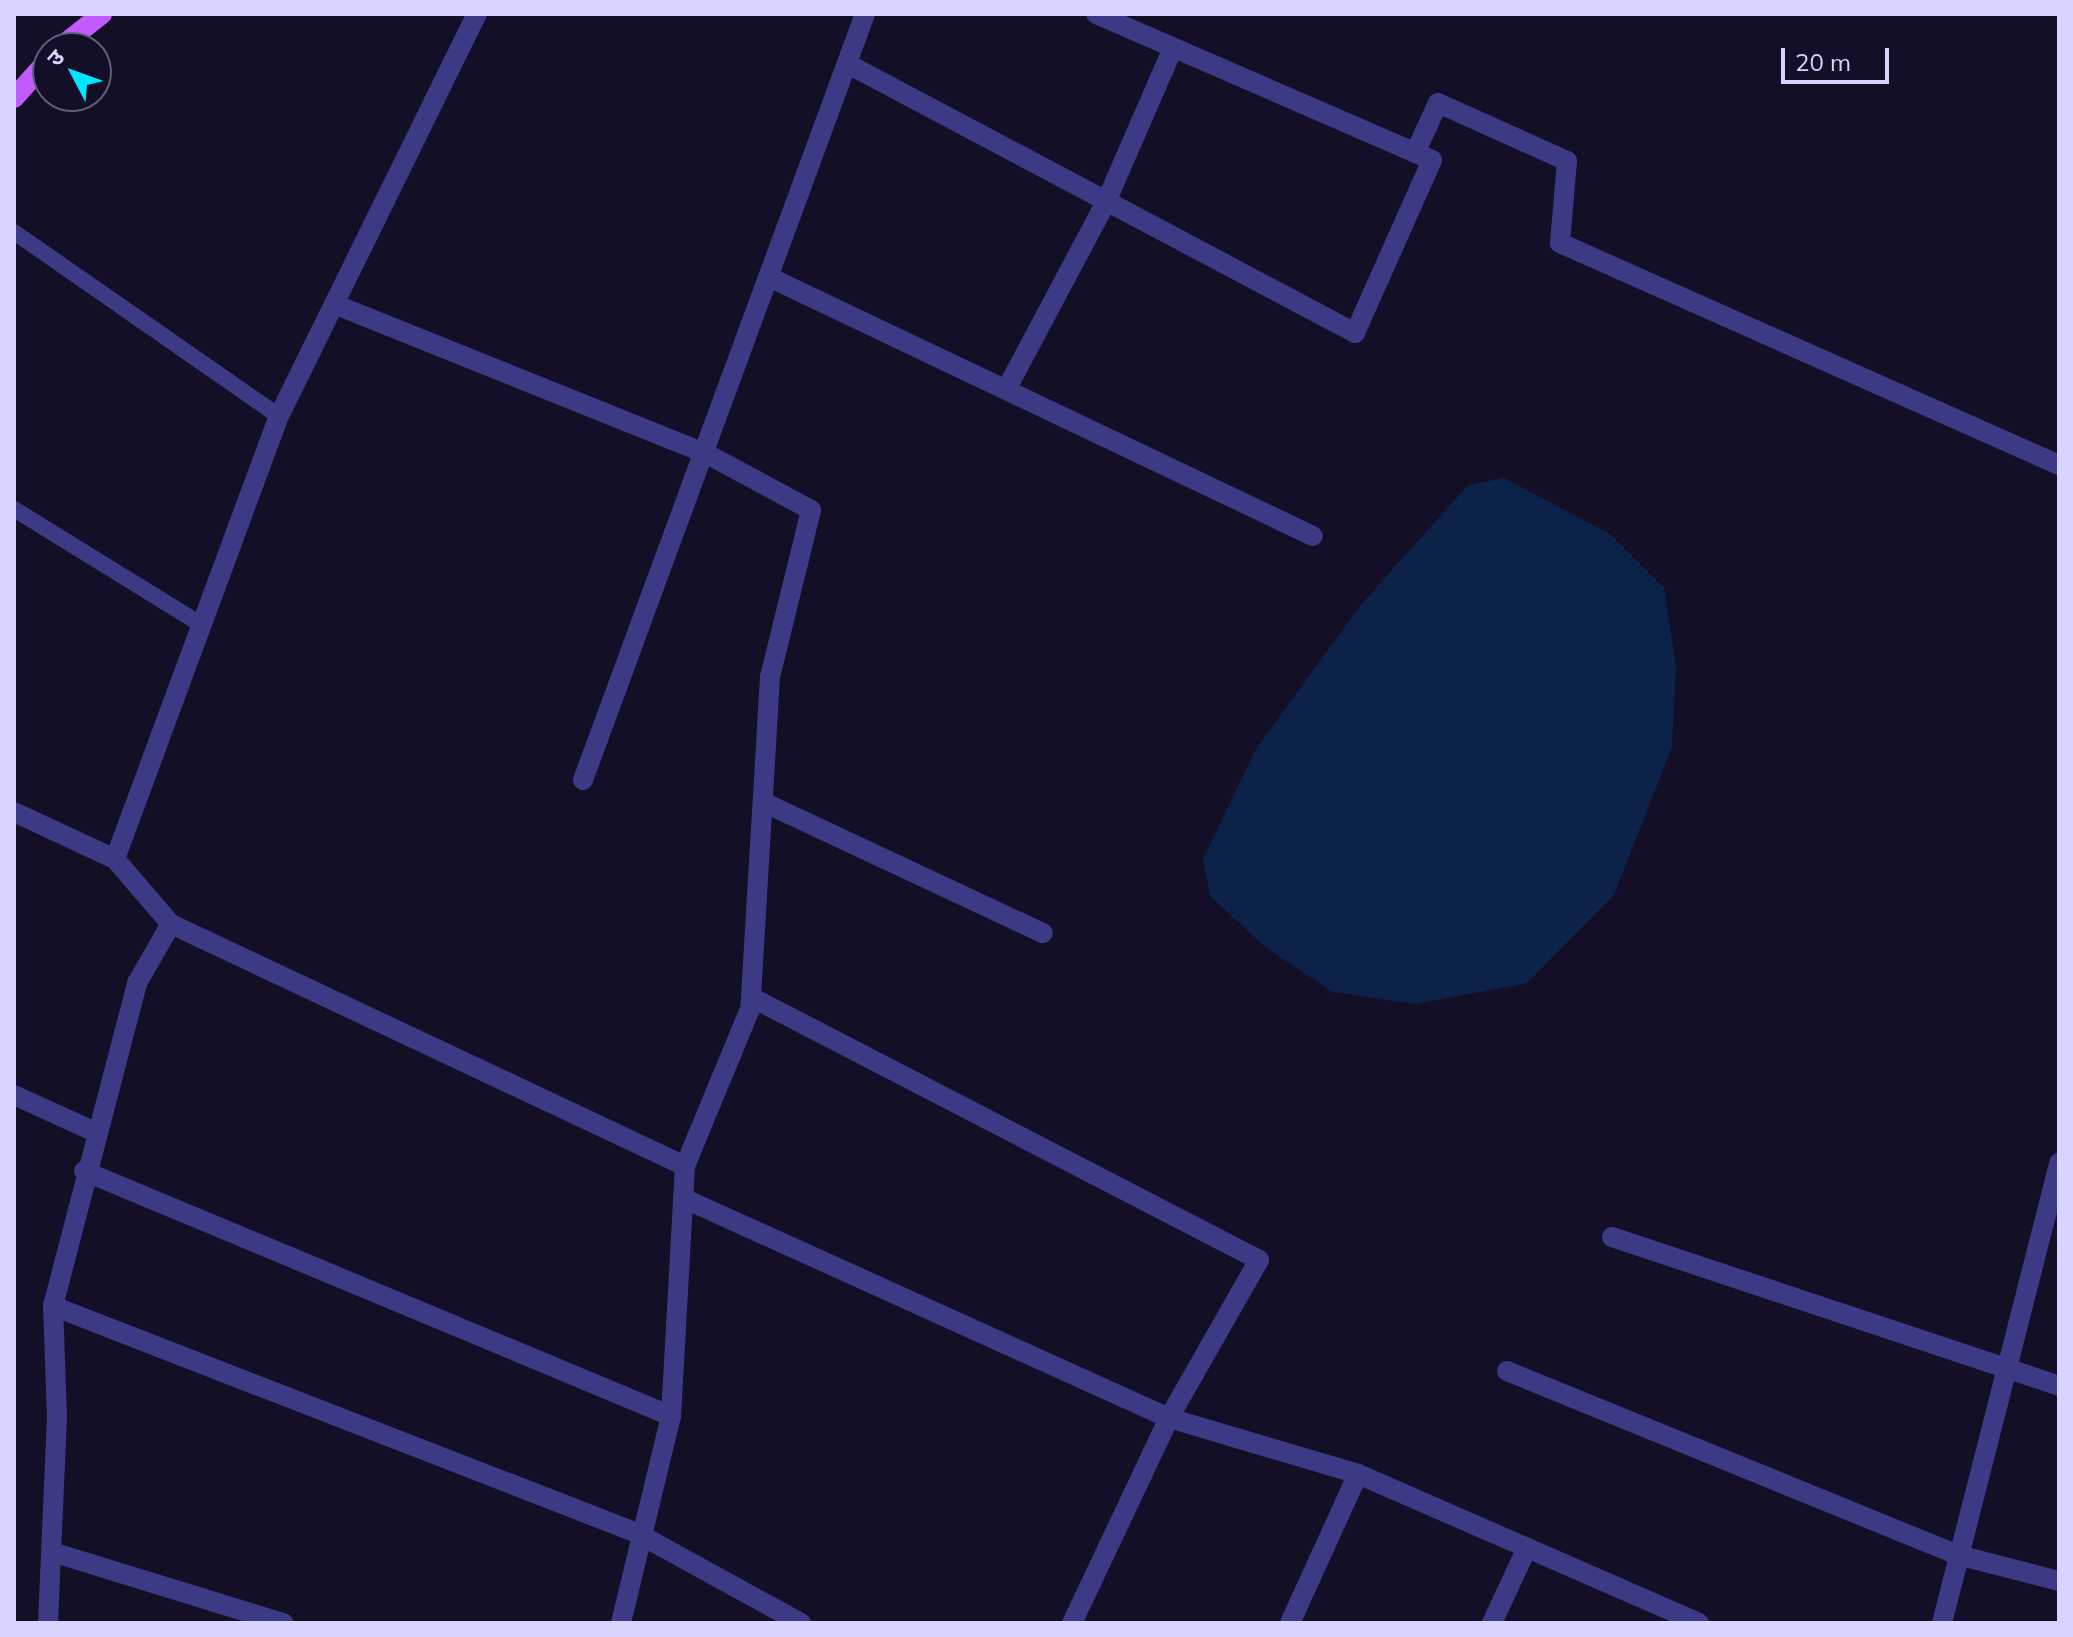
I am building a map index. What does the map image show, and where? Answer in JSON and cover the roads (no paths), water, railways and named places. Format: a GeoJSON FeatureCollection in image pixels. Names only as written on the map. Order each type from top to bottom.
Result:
{"type":"FeatureCollection","features":[{"type":"Feature","properties":{"kind":"main road"},"geometry":{"type":"LineString","coordinates":[[79,32],[102,14]]}},
{"type":"Feature","properties":{"kind":"main road"},"geometry":{"type":"LineString","coordinates":[[14,98],[32,78]]}},
{"type":"Feature","properties":{"kind":"street"},"geometry":{"type":"LineString","coordinates":[[115,859],[279,416],[477,14]]}},
{"type":"Feature","properties":{"kind":"street"},"geometry":{"type":"LineString","coordinates":[[583,780],[707,454],[865,14]]}},
{"type":"Feature","properties":{"kind":"street"},"geometry":{"type":"LineString","coordinates":[[848,64],[1355,333],[1432,160],[1096,14]]}},
{"type":"Feature","properties":{"kind":"street"},"geometry":{"type":"LineString","coordinates":[[1006,390],[1106,202],[1173,48]]}},
{"type":"Feature","properties":{"kind":"street"},"geometry":{"type":"LineString","coordinates":[[1415,153],[1438,103],[1567,161],[1560,243],[2059,465]]}},
{"type":"Feature","properties":{"kind":"street"},"geometry":{"type":"LineString","coordinates":[[771,278],[1313,536]]}},
{"type":"Feature","properties":{"kind":"street"},"geometry":{"type":"LineString","coordinates":[[334,304],[707,454],[811,510],[770,677],[751,997],[685,1166],[671,1416],[637,1533],[621,1623]]}},
{"type":"Feature","properties":{"kind":"street"},"geometry":{"type":"LineString","coordinates":[[763,802],[1043,933]]}},
{"type":"Feature","properties":{"kind":"street"},"geometry":{"type":"LineString","coordinates":[[14,812],[115,859],[171,924],[685,1166]]}},
{"type":"Feature","properties":{"kind":"street"},"geometry":{"type":"LineString","coordinates":[[48,1623],[52,1552],[53,1306],[93,1131],[137,983],[171,924]]}},
{"type":"Feature","properties":{"kind":"street"},"geometry":{"type":"LineString","coordinates":[[751,997],[1259,1260],[1169,1418],[1072,1623]]}},
{"type":"Feature","properties":{"kind":"street"},"geometry":{"type":"LineString","coordinates":[[14,1095],[93,1131]]}},
{"type":"Feature","properties":{"kind":"street"},"geometry":{"type":"LineString","coordinates":[[1942,1623],[2003,1372],[2059,1163]]}},
{"type":"Feature","properties":{"kind":"street"},"geometry":{"type":"LineString","coordinates":[[84,1171],[671,1416]]}},
{"type":"Feature","properties":{"kind":"street"},"geometry":{"type":"LineString","coordinates":[[683,1198],[1169,1418],[1358,1474],[1699,1623]]}},
{"type":"Feature","properties":{"kind":"street"},"geometry":{"type":"LineString","coordinates":[[1612,1237],[2003,1372],[2059,1386]]}},
{"type":"Feature","properties":{"kind":"street"},"geometry":{"type":"LineString","coordinates":[[53,1306],[637,1533],[801,1623]]}},
{"type":"Feature","properties":{"kind":"street"},"geometry":{"type":"LineString","coordinates":[[1507,1371],[1958,1555],[2059,1581]]}},
{"type":"Feature","properties":{"kind":"street"},"geometry":{"type":"LineString","coordinates":[[1290,1623],[1358,1474]]}},
{"type":"Feature","properties":{"kind":"street"},"geometry":{"type":"LineString","coordinates":[[1492,1623],[1527,1548]]}},
{"type":"Feature","properties":{"kind":"street"},"geometry":{"type":"LineString","coordinates":[[52,1552],[283,1623]]}},
{"type":"Feature","properties":{"kind":"lane"},"geometry":{"type":"LineString","coordinates":[[14,232],[279,416]]}},
{"type":"Feature","properties":{"kind":"lane"},"geometry":{"type":"LineString","coordinates":[[14,509],[202,625]]}},
{"type":"Feature","properties":{"kind":"water"},"geometry":{"type":"Polygon","coordinates":[[[1504,478],[1610,534],[1664,588],[1676,666],[1672,747],[1614,895],[1527,983],[1415,1004],[1333,992],[1265,947],[1210,896],[1203,859],[1256,749],[1359,607],[1468,485],[1504,478]]]}}]}
